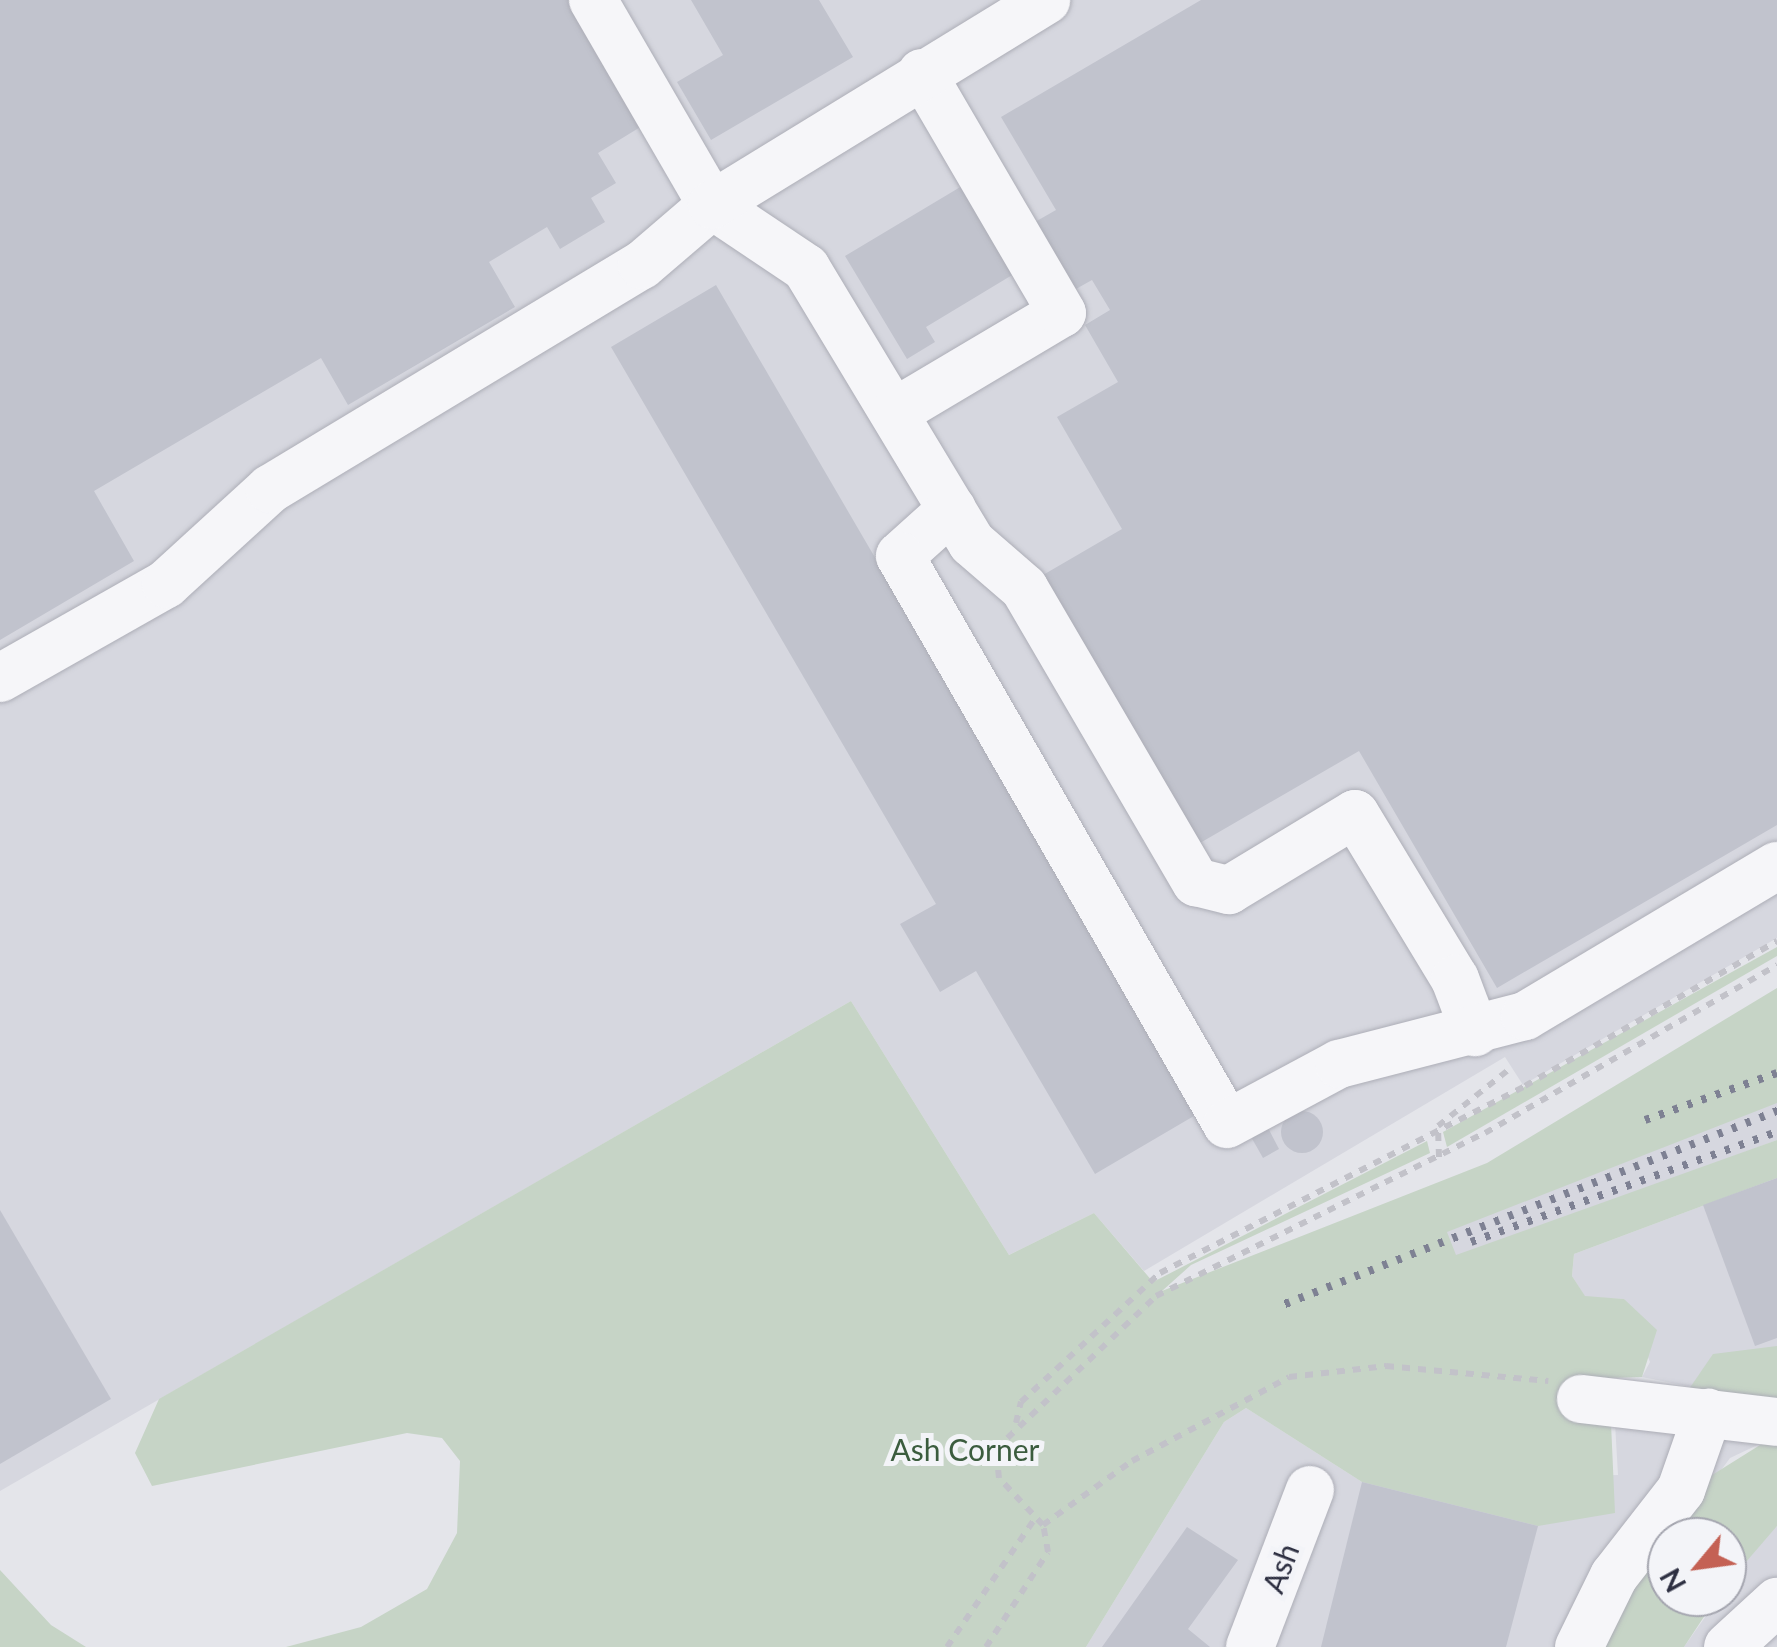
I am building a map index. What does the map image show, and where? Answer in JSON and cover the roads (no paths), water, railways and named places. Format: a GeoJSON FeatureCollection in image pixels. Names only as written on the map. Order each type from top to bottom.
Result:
{"type":"FeatureCollection","features":[{"type":"Feature","properties":{"kind":"street"},"geometry":{"type":"LineString","coordinates":[[593,0],[712,205],[806,268],[972,544],[1024,588],[1196,882],[1229,890],[1355,814],[1455,979],[1474,1032]]}},
{"type":"Feature","properties":{"kind":"street"},"geometry":{"type":"LineString","coordinates":[[0,678],[166,584],[270,489],[642,265],[712,205],[1046,0]]}},
{"type":"Feature","properties":{"kind":"street"},"geometry":{"type":"LineString","coordinates":[[896,412],[1062,313],[922,73]]}},
{"type":"Feature","properties":{"kind":"street"},"geometry":{"type":"LineString","coordinates":[[952,509],[900,556],[1226,1124],[1339,1064],[1525,1016],[1777,866]]}},
{"type":"Feature","properties":{"kind":"street"},"geometry":{"type":"LineString","coordinates":[[1581,1399],[1777,1422]]}},
{"type":"Feature","properties":{"kind":"street"},"geometry":{"type":"LineString","coordinates":[[1579,1647],[1614,1576],[1681,1490],[1708,1413]]}},
{"type":"Feature","properties":{"kind":"street","name":"Ash"},"geometry":{"type":"LineString","coordinates":[[1250,1647],[1310,1490]]}},
{"type":"Feature","properties":{"kind":"street"},"geometry":{"type":"LineString","coordinates":[[1728,1647],[1777,1602]]}},
{"type":"Feature","properties":{"kind":"railway"},"geometry":{"type":"LineString","coordinates":[[1645,1120],[1777,1073]]}},
{"type":"Feature","properties":{"kind":"railway"},"geometry":{"type":"LineString","coordinates":[[1285,1304],[1777,1111]]}},
{"type":"Feature","properties":{"kind":"railway"},"geometry":{"type":"LineString","coordinates":[[1471,1242],[1777,1132]]}},
{"type":"Feature","properties":{"kind":"park label","name":"Ash Corner"},"geometry":{"type":"Point","coordinates":[965,1449]}}]}
